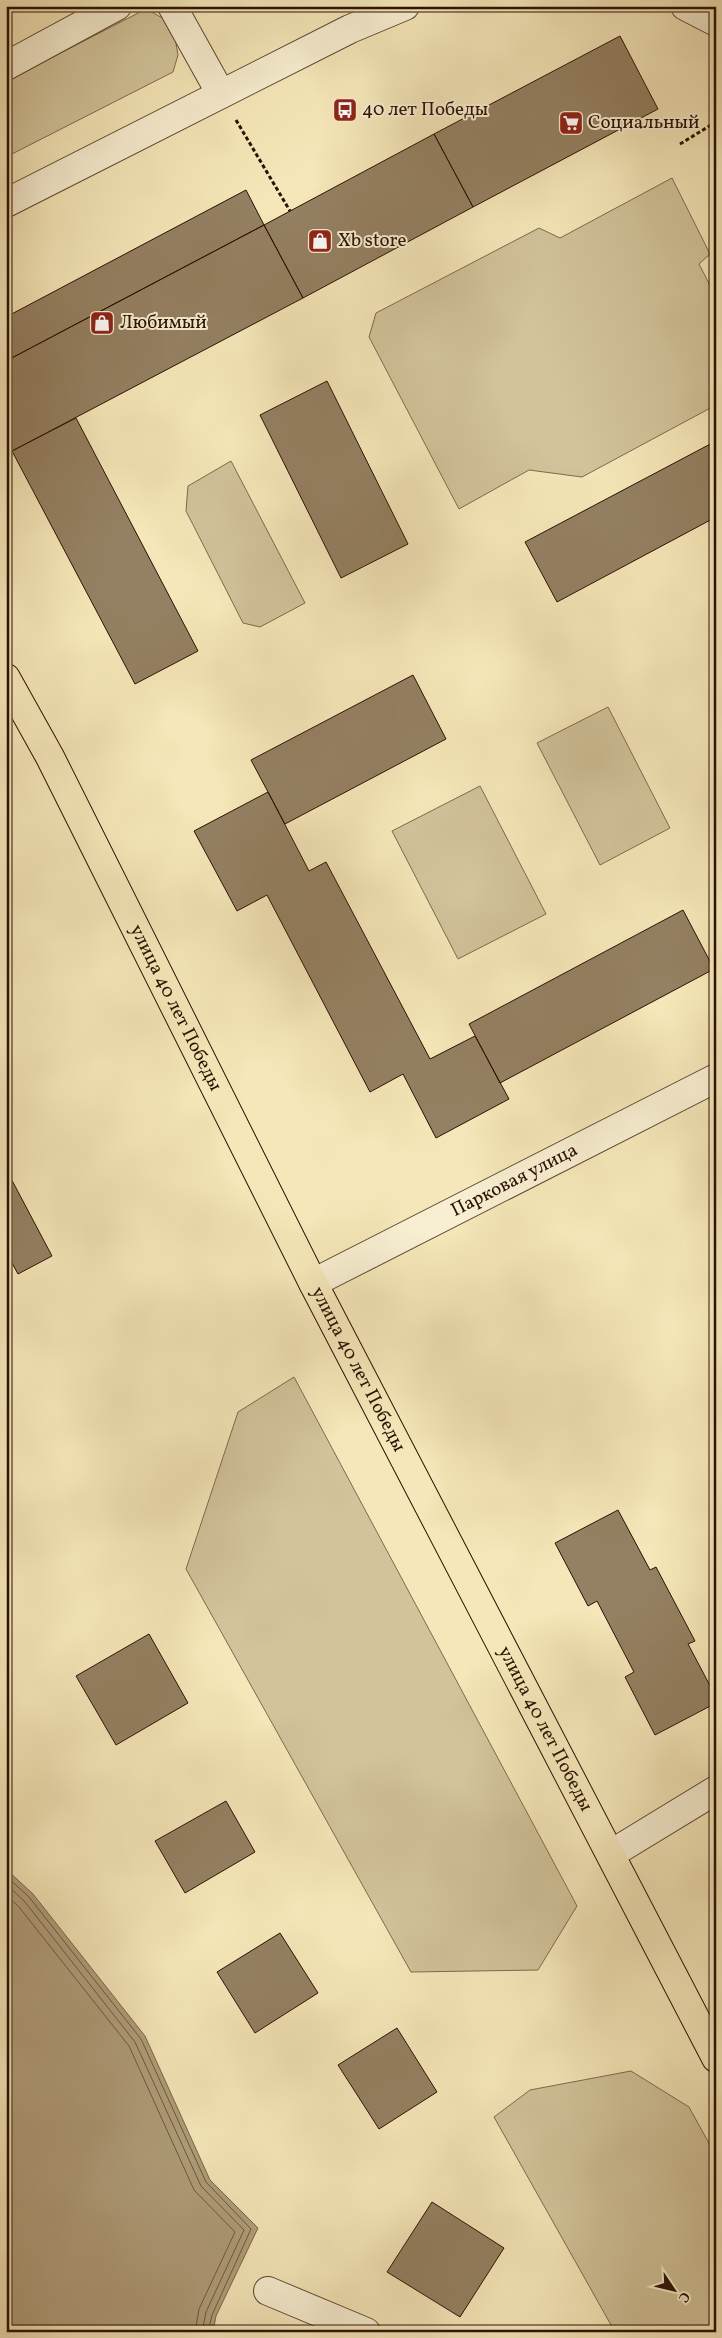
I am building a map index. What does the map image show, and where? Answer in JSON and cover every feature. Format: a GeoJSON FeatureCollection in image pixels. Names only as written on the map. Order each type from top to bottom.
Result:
{"type":"FeatureCollection","features":[{"type":"Feature","properties":{"kind":"main road","name":"улица 40 лет Победы"},"geometry":{"type":"LineString","coordinates":[[9,688],[54,765],[313,1283],[716,2058]]}},
{"type":"Feature","properties":{"kind":"street"},"geometry":{"type":"LineString","coordinates":[[6,66],[117,6]]}},
{"type":"Feature","properties":{"kind":"street"},"geometry":{"type":"LineString","coordinates":[[172,6],[221,94]]}},
{"type":"Feature","properties":{"kind":"street"},"geometry":{"type":"LineString","coordinates":[[6,203],[350,29],[405,6]]}},
{"type":"Feature","properties":{"kind":"street"},"geometry":{"type":"LineString","coordinates":[[685,6],[716,22]]}},
{"type":"Feature","properties":{"kind":"street","name":"Парковая улица"},"geometry":{"type":"LineString","coordinates":[[313,1283],[716,1078]]}},
{"type":"Feature","properties":{"kind":"street"},"geometry":{"type":"LineString","coordinates":[[611,1854],[716,1790]]}},
{"type":"Feature","properties":{"kind":"street"},"geometry":{"type":"LineString","coordinates":[[268,2291],[366,2332]]}},
{"type":"Feature","properties":{"kind":"path"},"geometry":{"type":"LineString","coordinates":[[221,94],[290,211]]}},
{"type":"Feature","properties":{"kind":"path"},"geometry":{"type":"LineString","coordinates":[[680,144],[716,122]]}},
{"type":"Feature","properties":{"kind":"shaded area"},"geometry":{"type":"Polygon","coordinates":[[[146,9],[166,20],[175,38],[178,55],[173,72],[8,156],[6,155],[6,81],[146,9]]]}},
{"type":"Feature","properties":{"kind":"shaded area"},"geometry":{"type":"Polygon","coordinates":[[[672,178],[710,254],[699,264],[716,297],[716,405],[582,477],[529,470],[459,509],[369,337],[376,313],[539,228],[560,238],[672,178]]]}},
{"type":"Feature","properties":{"kind":"shaded area"},"geometry":{"type":"Polygon","coordinates":[[[231,461],[305,603],[260,627],[243,623],[186,511],[188,486],[231,461]]]}},
{"type":"Feature","properties":{"kind":"shaded area"},"geometry":{"type":"Polygon","coordinates":[[[608,707],[670,828],[600,865],[537,743],[608,707]]]}},
{"type":"Feature","properties":{"kind":"shaded area"},"geometry":{"type":"Polygon","coordinates":[[[480,786],[546,914],[458,959],[392,831],[480,786]]]}},
{"type":"Feature","properties":{"kind":"shaded area"},"geometry":{"type":"Polygon","coordinates":[[[294,1377],[577,1906],[538,1970],[411,1972],[186,1569],[238,1412],[294,1377]]]}},
{"type":"Feature","properties":{"kind":"shaded area"},"geometry":{"type":"Polygon","coordinates":[[[631,2071],[689,2107],[716,2156],[716,2332],[615,2332],[494,2117],[530,2090],[631,2071]]]}},
{"type":"Feature","properties":{"kind":"water"},"geometry":{"type":"Polygon","coordinates":[[[6,1869],[33,1894],[145,2036],[210,2180],[258,2228],[216,2316],[213,2332],[6,2332],[6,1869]]]}},
{"type":"Feature","properties":{"kind":"building"},"geometry":{"type":"Polygon","coordinates":[[[620,36],[658,109],[473,207],[434,134],[620,36]]]}},
{"type":"Feature","properties":{"kind":"building"},"geometry":{"type":"Polygon","coordinates":[[[434,134],[473,207],[303,298],[264,225],[434,134]]]}},
{"type":"Feature","properties":{"kind":"building"},"geometry":{"type":"Polygon","coordinates":[[[246,190],[264,225],[6,361],[6,317],[246,190]]]}},
{"type":"Feature","properties":{"kind":"building"},"geometry":{"type":"Polygon","coordinates":[[[264,225],[303,298],[12,451],[6,440],[6,361],[264,225]]]}},
{"type":"Feature","properties":{"kind":"building"},"geometry":{"type":"Polygon","coordinates":[[[327,381],[408,544],[341,578],[260,415],[327,381]]]}},
{"type":"Feature","properties":{"kind":"building"},"geometry":{"type":"Polygon","coordinates":[[[76,418],[198,651],[135,684],[12,451],[76,418]]]}},
{"type":"Feature","properties":{"kind":"building"},"geometry":{"type":"Polygon","coordinates":[[[716,441],[716,517],[557,602],[525,542],[716,441]]]}},
{"type":"Feature","properties":{"kind":"building"},"geometry":{"type":"Polygon","coordinates":[[[413,675],[446,739],[285,824],[251,760],[413,675]]]}},
{"type":"Feature","properties":{"kind":"building"},"geometry":{"type":"Polygon","coordinates":[[[268,792],[309,871],[326,862],[430,1059],[475,1036],[509,1099],[436,1138],[403,1074],[370,1092],[267,895],[237,911],[194,831],[268,792]]]}},
{"type":"Feature","properties":{"kind":"building"},"geometry":{"type":"Polygon","coordinates":[[[683,910],[714,969],[500,1083],[469,1024],[683,910]]]}},
{"type":"Feature","properties":{"kind":"building"},"geometry":{"type":"Polygon","coordinates":[[[6,1169],[52,1256],[18,1274],[6,1252],[6,1169]]]}},
{"type":"Feature","properties":{"kind":"building"},"geometry":{"type":"Polygon","coordinates":[[[618,1510],[650,1570],[656,1567],[695,1641],[688,1644],[716,1697],[716,1703],[655,1735],[625,1677],[634,1672],[597,1601],[588,1606],[555,1543],[618,1510]]]}},
{"type":"Feature","properties":{"kind":"building"},"geometry":{"type":"Polygon","coordinates":[[[149,1634],[188,1703],[116,1745],[76,1676],[149,1634]]]}},
{"type":"Feature","properties":{"kind":"building"},"geometry":{"type":"Polygon","coordinates":[[[226,1801],[255,1852],[185,1893],[155,1841],[226,1801]]]}},
{"type":"Feature","properties":{"kind":"building"},"geometry":{"type":"Polygon","coordinates":[[[280,1933],[318,1993],[255,2033],[217,1972],[280,1933]]]}},
{"type":"Feature","properties":{"kind":"building"},"geometry":{"type":"Polygon","coordinates":[[[397,2028],[437,2092],[379,2129],[338,2065],[397,2028]]]}},
{"type":"Feature","properties":{"kind":"building"},"geometry":{"type":"Polygon","coordinates":[[[432,2202],[504,2248],[460,2317],[387,2272],[432,2202]]]}},
{"type":"Feature","properties":{"kind":"place","name":"40 лет Победы"},"geometry":{"type":"Point","coordinates":[345,110]}},
{"type":"Feature","properties":{"kind":"place","name":"Социальный"},"geometry":{"type":"Point","coordinates":[571,123]}},
{"type":"Feature","properties":{"kind":"place","name":"Xb store"},"geometry":{"type":"Point","coordinates":[320,241]}},
{"type":"Feature","properties":{"kind":"place","name":"Любимый"},"geometry":{"type":"Point","coordinates":[102,323]}}]}
